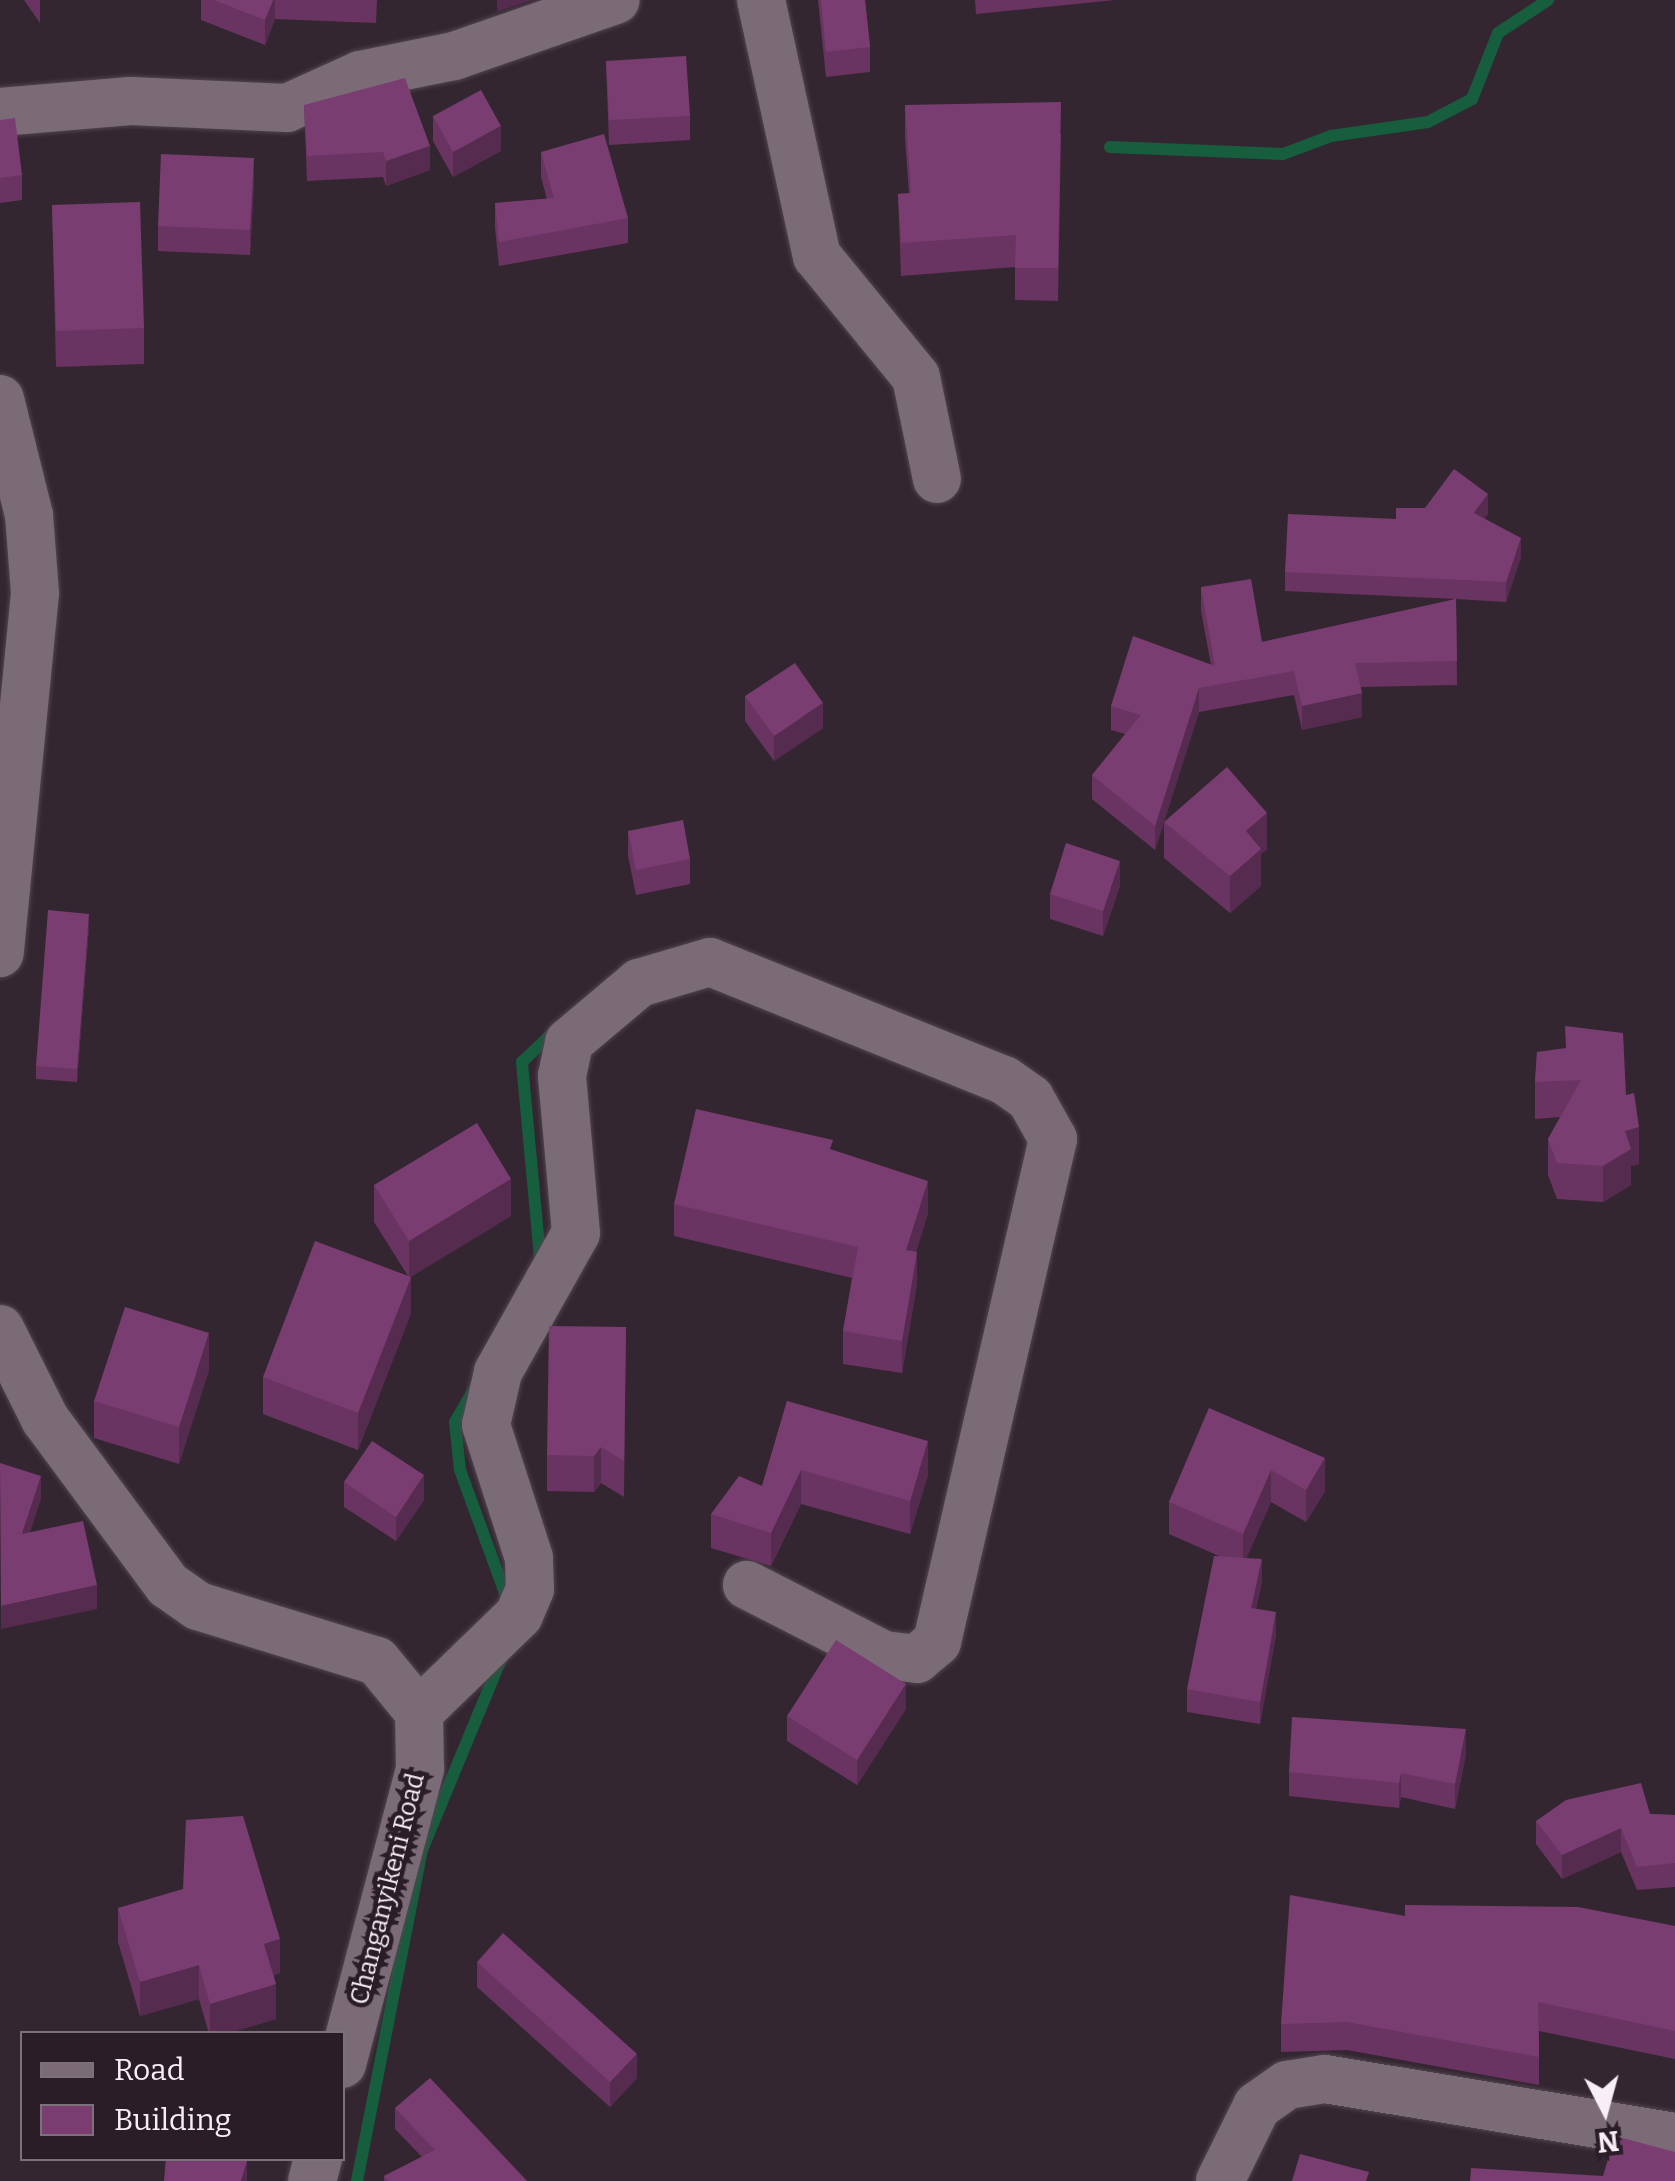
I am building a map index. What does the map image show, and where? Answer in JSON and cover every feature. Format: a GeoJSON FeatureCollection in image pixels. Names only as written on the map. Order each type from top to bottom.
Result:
{"type":"FeatureCollection","features":[{"type":"Feature","properties":{"kind":"street"},"geometry":{"type":"LineString","coordinates":[[0,112],[131,102],[287,108],[360,75],[454,56],[616,0]]}},
{"type":"Feature","properties":{"kind":"street"},"geometry":{"type":"LineString","coordinates":[[760,0],[818,256],[916,378],[936,479]]}},
{"type":"Feature","properties":{"kind":"street"},"geometry":{"type":"LineString","coordinates":[[0,398],[30,515],[35,593],[0,953]]}},
{"type":"Feature","properties":{"kind":"street"},"geometry":{"type":"LineString","coordinates":[[5,1359],[168,1585],[214,1612],[377,1661],[420,1712],[518,1614],[530,1589],[529,1558],[486,1424],[498,1372],[576,1234],[562,1076],[568,1042],[639,983],[710,962],[1004,1080],[1030,1098],[1052,1139],[937,1642],[917,1660],[884,1654],[747,1585]]}},
{"type":"Feature","properties":{"kind":"street","name":"Changanyikeni Road"},"geometry":{"type":"LineString","coordinates":[[345,2053],[420,1769],[420,1712]]}},
{"type":"Feature","properties":{"kind":"street"},"geometry":{"type":"LineString","coordinates":[[1220,2181],[1258,2106],[1287,2085],[1325,2079],[1675,2137]]}},
{"type":"Feature","properties":{"kind":"building"},"geometry":{"type":"Polygon","coordinates":[[[214,0],[273,0],[265,20],[214,0]]]}},
{"type":"Feature","properties":{"kind":"building"},"geometry":{"type":"Polygon","coordinates":[[[821,0],[865,0],[870,47],[826,52],[821,0]]]}},
{"type":"Feature","properties":{"kind":"building"},"geometry":{"type":"Polygon","coordinates":[[[686,56],[690,116],[609,120],[606,61],[686,56]]]}},
{"type":"Feature","properties":{"kind":"building"},"geometry":{"type":"Polygon","coordinates":[[[405,78],[430,146],[386,161],[383,152],[307,156],[304,105],[405,78]]]}},
{"type":"Feature","properties":{"kind":"building"},"geometry":{"type":"Polygon","coordinates":[[[481,90],[501,126],[453,152],[433,116],[481,90]]]}},
{"type":"Feature","properties":{"kind":"building"},"geometry":{"type":"Polygon","coordinates":[[[1061,102],[1058,268],[1015,268],[1016,235],[901,243],[898,194],[911,193],[905,105],[1061,102]]]}},
{"type":"Feature","properties":{"kind":"building"},"geometry":{"type":"Polygon","coordinates":[[[15,118],[22,175],[0,178],[0,120],[15,118]]]}},
{"type":"Feature","properties":{"kind":"building"},"geometry":{"type":"Polygon","coordinates":[[[604,134],[628,218],[499,242],[495,203],[554,198],[541,152],[604,134]]]}},
{"type":"Feature","properties":{"kind":"building"},"geometry":{"type":"Polygon","coordinates":[[[161,154],[254,158],[250,230],[158,226],[161,154]]]}},
{"type":"Feature","properties":{"kind":"building"},"geometry":{"type":"Polygon","coordinates":[[[140,202],[144,328],[56,331],[52,205],[140,202]]]}},
{"type":"Feature","properties":{"kind":"building"},"geometry":{"type":"Polygon","coordinates":[[[1454,469],[1488,494],[1474,513],[1521,538],[1506,582],[1285,572],[1288,514],[1396,519],[1396,508],[1425,508],[1454,469]]]}},
{"type":"Feature","properties":{"kind":"building"},"geometry":{"type":"Polygon","coordinates":[[[1251,579],[1262,642],[1456,599],[1457,661],[1355,663],[1362,693],[1302,706],[1294,671],[1199,688],[1155,826],[1092,775],[1141,715],[1111,706],[1133,636],[1215,666],[1201,587],[1251,579]]]}},
{"type":"Feature","properties":{"kind":"building"},"geometry":{"type":"Polygon","coordinates":[[[795,663],[823,703],[774,736],[745,696],[795,663]]]}},
{"type":"Feature","properties":{"kind":"building"},"geometry":{"type":"Polygon","coordinates":[[[1227,767],[1267,813],[1246,831],[1261,849],[1230,876],[1164,822],[1227,767]]]}},
{"type":"Feature","properties":{"kind":"building"},"geometry":{"type":"Polygon","coordinates":[[[683,820],[690,859],[636,870],[628,831],[683,820]]]}},
{"type":"Feature","properties":{"kind":"building"},"geometry":{"type":"Polygon","coordinates":[[[1066,843],[1120,861],[1103,911],[1050,894],[1066,843]]]}},
{"type":"Feature","properties":{"kind":"building"},"geometry":{"type":"Polygon","coordinates":[[[48,910],[89,914],[77,1069],[36,1066],[48,910]]]}},
{"type":"Feature","properties":{"kind":"building"},"geometry":{"type":"Polygon","coordinates":[[[1565,1026],[1623,1033],[1626,1095],[1634,1093],[1639,1127],[1625,1131],[1631,1149],[1603,1166],[1557,1163],[1548,1139],[1581,1080],[1535,1082],[1537,1052],[1566,1048],[1565,1026]]]}},
{"type":"Feature","properties":{"kind":"building"},"geometry":{"type":"Polygon","coordinates":[[[696,1109],[833,1140],[830,1149],[928,1181],[906,1250],[917,1252],[902,1341],[843,1331],[858,1247],[674,1204],[696,1109]]]}},
{"type":"Feature","properties":{"kind":"building"},"geometry":{"type":"Polygon","coordinates":[[[477,1123],[511,1179],[409,1241],[374,1185],[477,1123]]]}},
{"type":"Feature","properties":{"kind":"building"},"geometry":{"type":"Polygon","coordinates":[[[315,1241],[411,1277],[358,1413],[263,1377],[315,1241]]]}},
{"type":"Feature","properties":{"kind":"building"},"geometry":{"type":"Polygon","coordinates":[[[125,1307],[209,1333],[179,1427],[94,1401],[125,1307]]]}},
{"type":"Feature","properties":{"kind":"building"},"geometry":{"type":"Polygon","coordinates":[[[549,1326],[626,1327],[624,1461],[601,1447],[594,1456],[547,1455],[549,1326]]]}},
{"type":"Feature","properties":{"kind":"building"},"geometry":{"type":"Polygon","coordinates":[[[787,1401],[928,1441],[910,1501],[801,1470],[771,1533],[711,1514],[739,1476],[762,1486],[787,1401]]]}},
{"type":"Feature","properties":{"kind":"building"},"geometry":{"type":"Polygon","coordinates":[[[1209,1408],[1325,1458],[1306,1490],[1271,1470],[1243,1534],[1169,1502],[1209,1408]]]}},
{"type":"Feature","properties":{"kind":"building"},"geometry":{"type":"Polygon","coordinates":[[[372,1441],[424,1475],[396,1517],[344,1482],[372,1441]]]}},
{"type":"Feature","properties":{"kind":"building"},"geometry":{"type":"Polygon","coordinates":[[[0,1463],[41,1476],[22,1534],[83,1521],[97,1585],[1,1606],[0,1463]]]}},
{"type":"Feature","properties":{"kind":"building"},"geometry":{"type":"Polygon","coordinates":[[[1214,1556],[1262,1559],[1251,1608],[1276,1612],[1260,1702],[1187,1689],[1214,1556]]]}},
{"type":"Feature","properties":{"kind":"building"},"geometry":{"type":"Polygon","coordinates":[[[836,1640],[906,1684],[857,1760],[787,1716],[836,1640]]]}},
{"type":"Feature","properties":{"kind":"building"},"geometry":{"type":"Polygon","coordinates":[[[1292,1717],[1466,1729],[1455,1784],[1401,1773],[1399,1783],[1289,1772],[1292,1717]]]}},
{"type":"Feature","properties":{"kind":"building"},"geometry":{"type":"Polygon","coordinates":[[[1641,1783],[1650,1814],[1675,1815],[1675,1863],[1637,1867],[1621,1828],[1562,1855],[1536,1821],[1566,1800],[1641,1783]]]}},
{"type":"Feature","properties":{"kind":"building"},"geometry":{"type":"Polygon","coordinates":[[[243,1816],[280,1939],[264,1944],[276,1984],[210,2004],[199,1965],[140,1982],[118,1908],[183,1889],[186,1820],[243,1816]]]}},
{"type":"Feature","properties":{"kind":"building"},"geometry":{"type":"Polygon","coordinates":[[[1290,1895],[1405,1916],[1405,1905],[1578,1907],[1675,1926],[1675,2031],[1538,2002],[1539,2057],[1347,2022],[1281,2024],[1290,1895]]]}},
{"type":"Feature","properties":{"kind":"building"},"geometry":{"type":"Polygon","coordinates":[[[503,1933],[637,2054],[610,2082],[477,1962],[503,1933]]]}},
{"type":"Feature","properties":{"kind":"building"},"geometry":{"type":"Polygon","coordinates":[[[430,2078],[527,2181],[388,2181],[384,2176],[435,2150],[395,2108],[430,2078]]]}},
{"type":"Feature","properties":{"kind":"building"},"geometry":{"type":"Polygon","coordinates":[[[1615,2136],[1675,2152],[1675,2181],[1470,2181],[1471,2168],[1603,2176],[1615,2136]]]}},
{"type":"Feature","properties":{"kind":"building"},"geometry":{"type":"Polygon","coordinates":[[[1300,2154],[1369,2172],[1366,2181],[1292,2181],[1300,2154]]]}},
{"type":"Feature","properties":{"kind":"building"},"geometry":{"type":"Polygon","coordinates":[[[166,2161],[247,2161],[241,2181],[164,2181],[166,2161]]]}},
{"type":"Feature","properties":{"kind":"waterway"},"geometry":{"type":"LineString","coordinates":[[1110,147],[1283,154],[1331,136],[1428,122],[1472,99],[1498,33],[1548,0]]}},
{"type":"Feature","properties":{"kind":"waterway"},"geometry":{"type":"LineString","coordinates":[[540,1257],[522,1062],[557,1029]]}},
{"type":"Feature","properties":{"kind":"waterway"},"geometry":{"type":"LineString","coordinates":[[476,1386],[455,1422],[460,1470],[508,1601]]}},
{"type":"Feature","properties":{"kind":"waterway"},"geometry":{"type":"LineString","coordinates":[[357,2181],[422,1850],[505,1650]]}}]}
